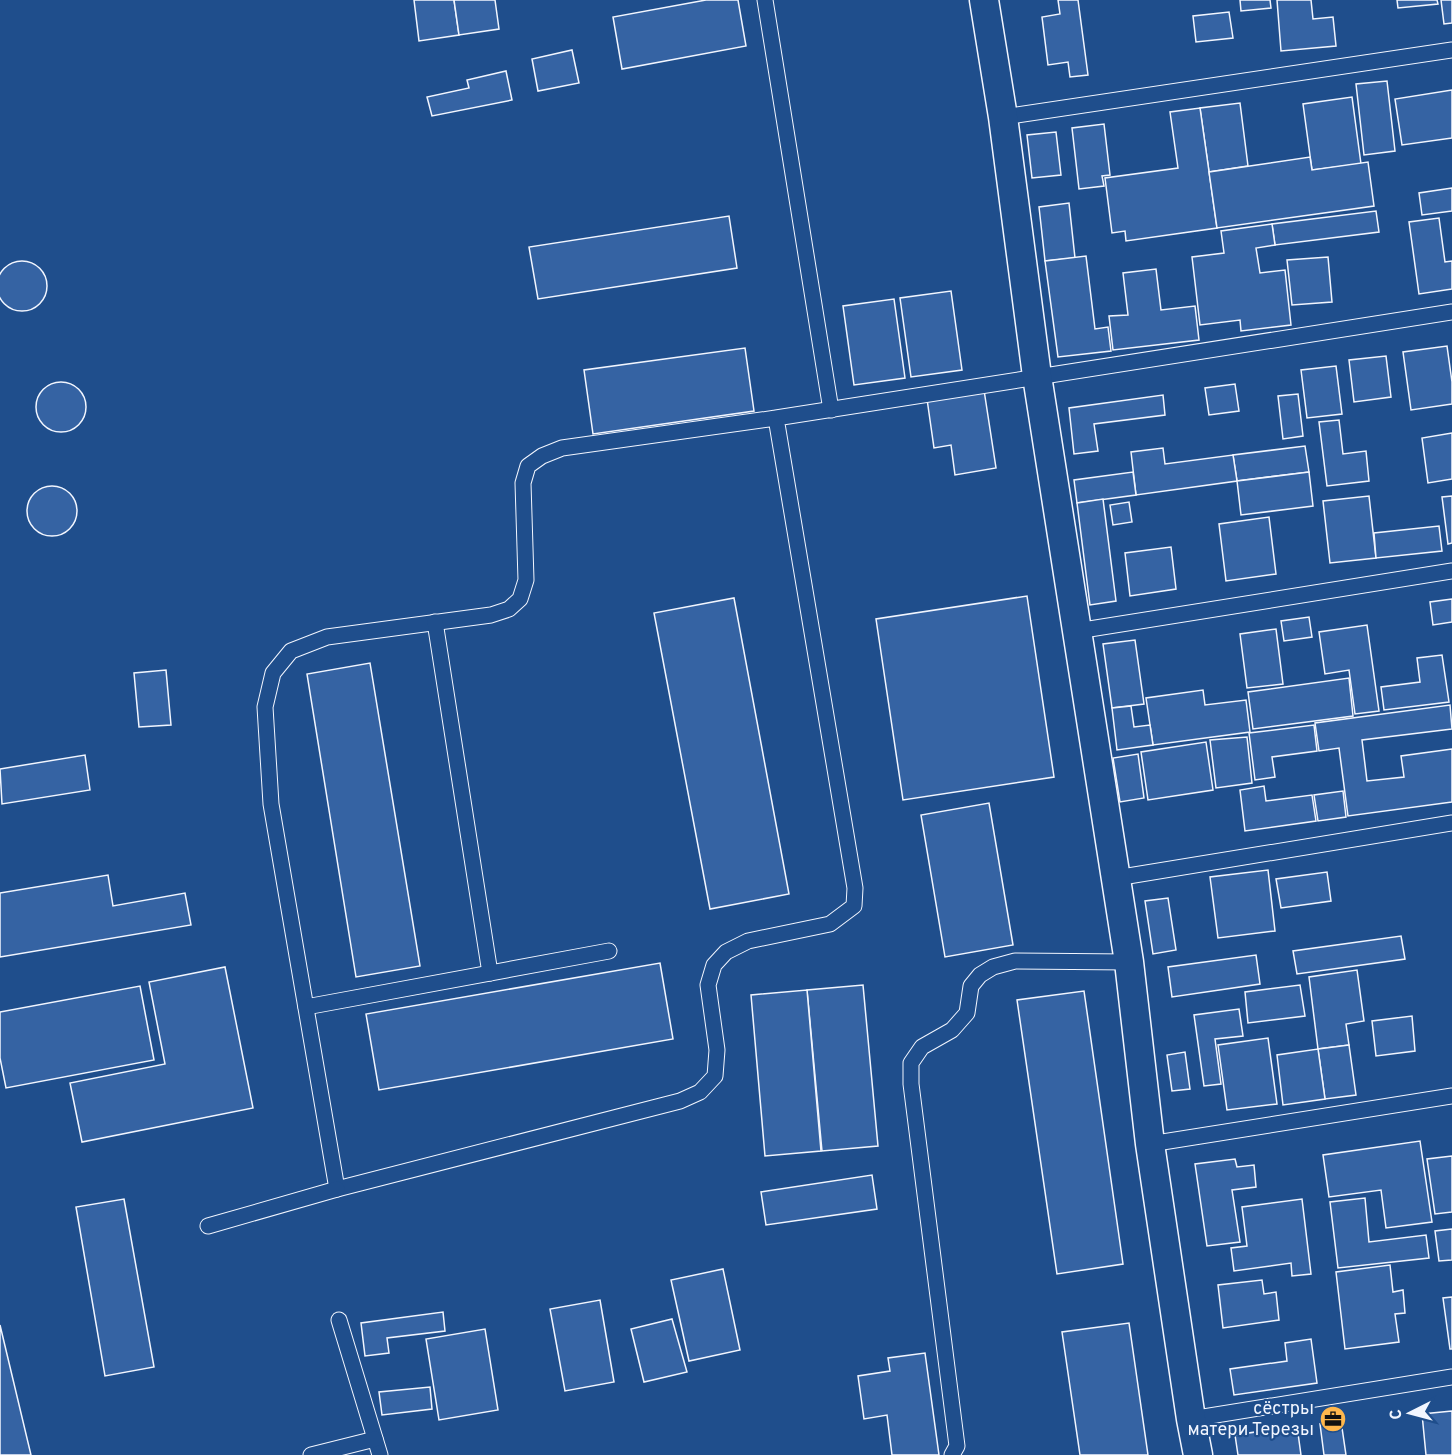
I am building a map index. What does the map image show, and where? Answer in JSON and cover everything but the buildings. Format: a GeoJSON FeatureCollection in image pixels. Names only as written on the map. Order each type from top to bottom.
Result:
{"type":"FeatureCollection","features":[{"type":"Feature","properties":{"kind":"street"},"geometry":{"type":"LineString","coordinates":[[984,0],[1003,117],[1037,376],[1129,962],[1150,1144],[1198,1455]]}},
{"type":"Feature","properties":{"kind":"lane"},"geometry":{"type":"LineString","coordinates":[[765,0],[831,410]]}},
{"type":"Feature","properties":{"kind":"lane"},"geometry":{"type":"LineString","coordinates":[[1003,117],[1452,50]]}},
{"type":"Feature","properties":{"kind":"lane"},"geometry":{"type":"LineString","coordinates":[[337,1189],[271,804],[265,707],[273,673],[291,651],[327,637],[490,615],[509,609],[520,599],[526,580],[524,483],[528,466],[542,456],[562,448],[831,410],[1452,312]]}},
{"type":"Feature","properties":{"kind":"lane"},"geometry":{"type":"LineString","coordinates":[[208,1226],[337,1189],[680,1101],[700,1092],[715,1076],[717,1050],[708,985],[714,965],[726,952],[748,941],[830,924],[854,906],[855,888],[776,418]]}},
{"type":"Feature","properties":{"kind":"lane"},"geometry":{"type":"LineString","coordinates":[[1077,631],[1452,571]]}},
{"type":"Feature","properties":{"kind":"lane"},"geometry":{"type":"LineString","coordinates":[[435,622],[490,973]]}},
{"type":"Feature","properties":{"kind":"lane"},"geometry":{"type":"LineString","coordinates":[[1116,878],[1452,823]]}},
{"type":"Feature","properties":{"kind":"lane"},"geometry":{"type":"LineString","coordinates":[[306,1007],[609,951]]}},
{"type":"Feature","properties":{"kind":"lane"},"geometry":{"type":"LineString","coordinates":[[952,1455],[957,1446],[912,1095],[910,1063],[922,1047],[952,1030],[967,1013],[971,986],[980,975],[993,967],[1015,962],[1129,962]]}},
{"type":"Feature","properties":{"kind":"lane"},"geometry":{"type":"LineString","coordinates":[[1150,1144],[1452,1096]]}},
{"type":"Feature","properties":{"kind":"lane"},"geometry":{"type":"LineString","coordinates":[[339,1320],[380,1455]]}},
{"type":"Feature","properties":{"kind":"lane"},"geometry":{"type":"LineString","coordinates":[[1191,1419],[1452,1377]]}},
{"type":"Feature","properties":{"kind":"lane"},"geometry":{"type":"LineString","coordinates":[[311,1455],[375,1439]]}},
{"type":"Feature","properties":{"kind":"place","name":"сёстры матери Терезы"},"geometry":{"type":"Point","coordinates":[1333,1419]}}]}
